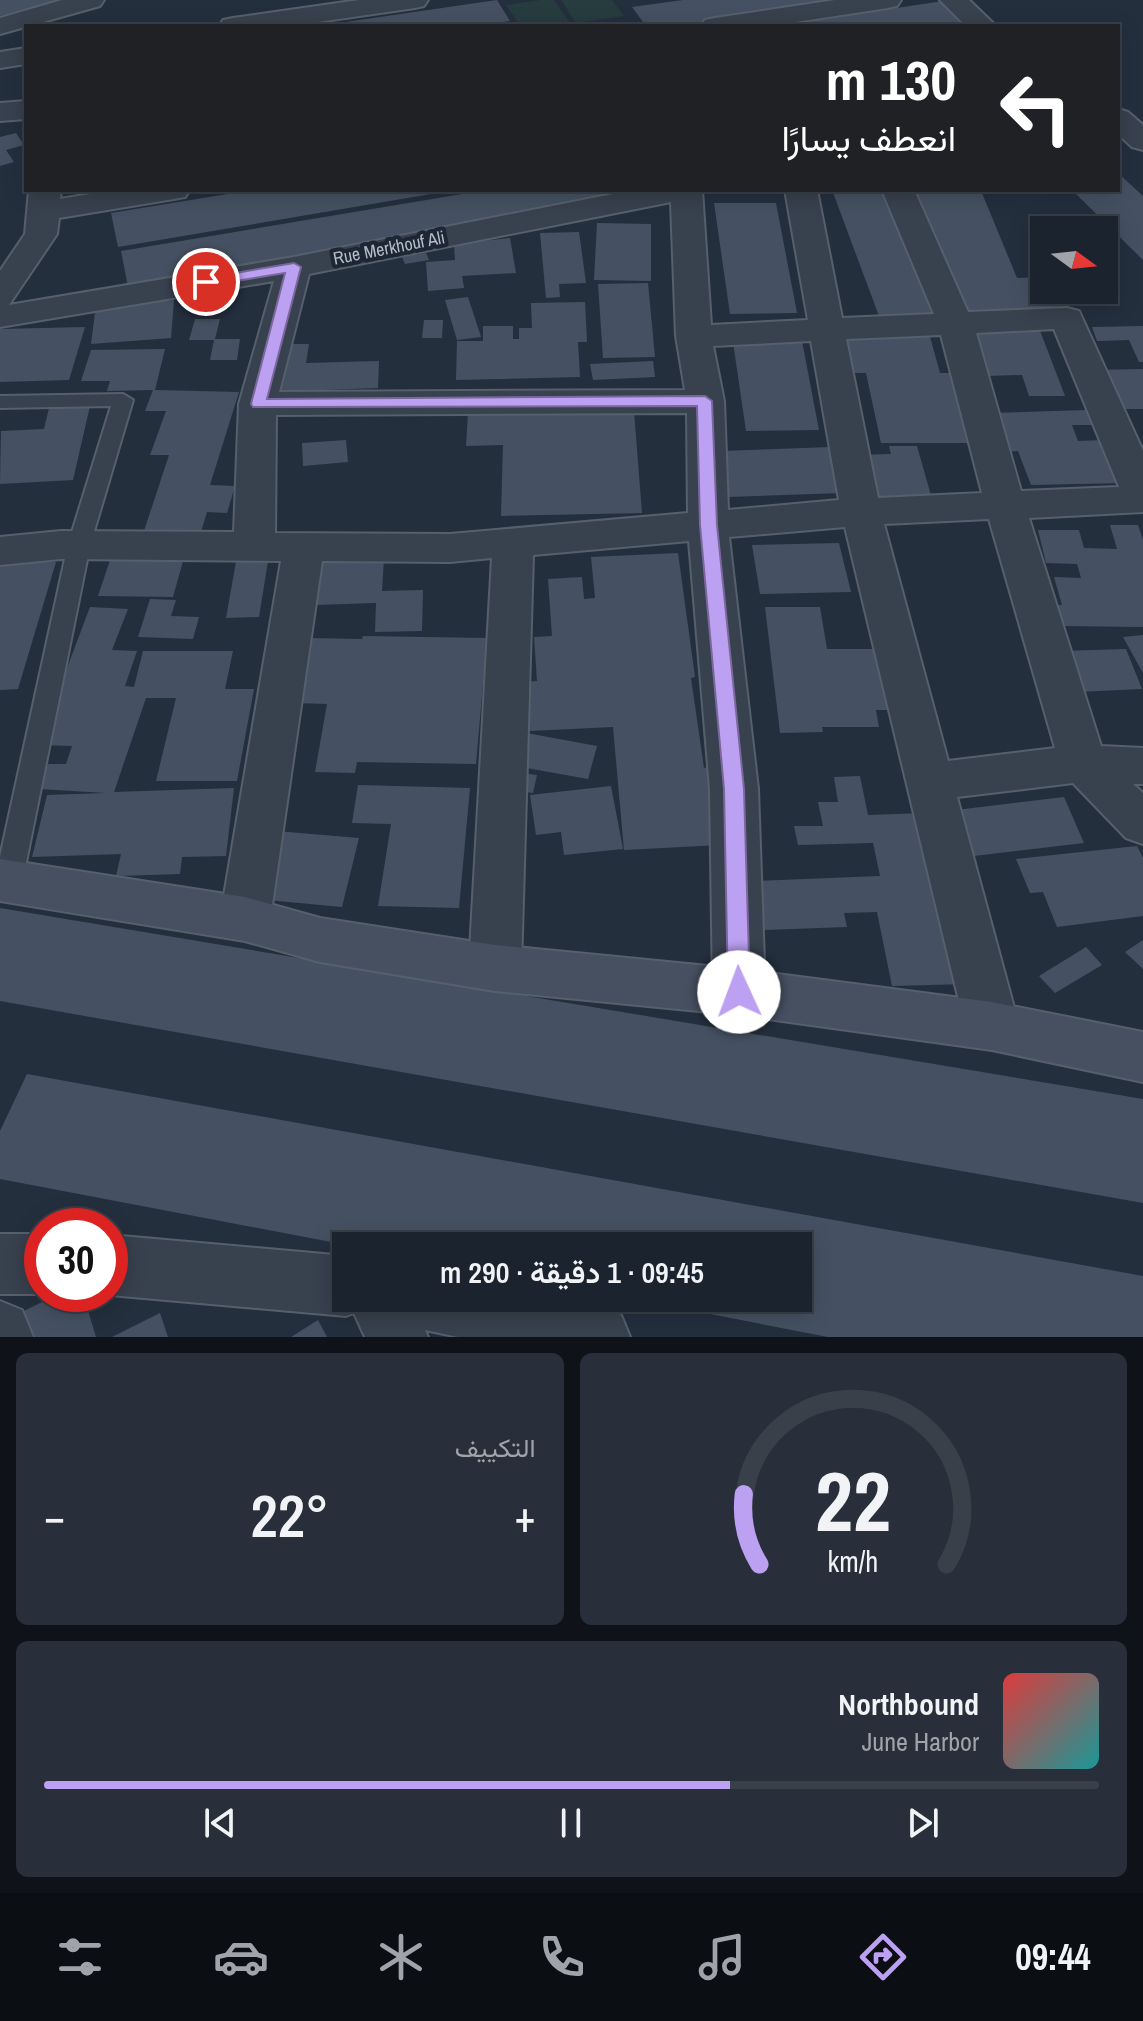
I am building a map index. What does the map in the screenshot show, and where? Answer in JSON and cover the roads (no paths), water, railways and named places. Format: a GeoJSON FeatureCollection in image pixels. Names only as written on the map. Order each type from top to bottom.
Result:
{"type":"FeatureCollection","features":[{"type":"Feature","properties":{"kind":"street"},"geometry":{"type":"LineString","coordinates":[[0,26],[91,0]]}},
{"type":"Feature","properties":{"kind":"street"},"geometry":{"type":"LineString","coordinates":[[247,24],[415,0]]}},
{"type":"Feature","properties":{"kind":"street"},"geometry":{"type":"LineString","coordinates":[[728,24],[888,0]]}},
{"type":"Feature","properties":{"kind":"street"},"geometry":{"type":"LineString","coordinates":[[953,0],[980,24]]}},
{"type":"Feature","properties":{"kind":"street"},"geometry":{"type":"LineString","coordinates":[[0,60],[24,56]]}},
{"type":"Feature","properties":{"kind":"street"},"geometry":{"type":"LineString","coordinates":[[0,112],[24,110]]}},
{"type":"Feature","properties":{"kind":"street"},"geometry":{"type":"LineString","coordinates":[[1120,120],[1143,141]]}},
{"type":"Feature","properties":{"kind":"street"},"geometry":{"type":"LineString","coordinates":[[1120,152],[1143,173]]}},
{"type":"Feature","properties":{"kind":"street"},"geometry":{"type":"LineString","coordinates":[[0,297],[41,234],[44,200],[148,192]]}},
{"type":"Feature","properties":{"kind":"street","name":"Rue Merkhouf Ali"},"geometry":{"type":"LineString","coordinates":[[0,317],[294,267],[674,192]]}},
{"type":"Feature","properties":{"kind":"street"},"geometry":{"type":"LineString","coordinates":[[684,192],[694,336],[705,401],[708,525],[734,789],[739,992]]}},
{"type":"Feature","properties":{"kind":"street"},"geometry":{"type":"LineString","coordinates":[[801,192],[861,512],[992,1026]]}},
{"type":"Feature","properties":{"kind":"street"},"geometry":{"type":"LineString","coordinates":[[899,192],[956,324],[1005,505],[1083,763],[1143,824]]}},
{"type":"Feature","properties":{"kind":"street"},"geometry":{"type":"LineString","coordinates":[[254,547],[258,404],[294,267]]}},
{"type":"Feature","properties":{"kind":"street"},"geometry":{"type":"LineString","coordinates":[[0,551],[79,545],[450,548],[513,545],[861,512],[1143,498],[1067,318],[694,336]]}},
{"type":"Feature","properties":{"kind":"street"},"geometry":{"type":"LineString","coordinates":[[258,404],[705,401]]}},
{"type":"Feature","properties":{"kind":"street"},"geometry":{"type":"LineString","coordinates":[[495,968],[513,545]]}},
{"type":"Feature","properties":{"kind":"street"},"geometry":{"type":"LineString","coordinates":[[245,919],[304,547]]}},
{"type":"Feature","properties":{"kind":"street"},"geometry":{"type":"LineString","coordinates":[[930,782],[1083,763],[1143,766]]}},
{"type":"Feature","properties":{"kind":"street"},"geometry":{"type":"LineString","coordinates":[[4,881],[245,919],[320,940],[495,968],[739,992],[992,1026],[1143,1057]]}},
{"type":"Feature","properties":{"kind":"street"},"geometry":{"type":"LineString","coordinates":[[0,1264],[24,1264]]}},
{"type":"Feature","properties":{"kind":"street"},"geometry":{"type":"LineString","coordinates":[[128,1267],[332,1285]]}},
{"type":"Feature","properties":{"kind":"street"},"geometry":{"type":"LineString","coordinates":[[385,1312],[397,1337]]}},
{"type":"Feature","properties":{"kind":"street"},"geometry":{"type":"LineString","coordinates":[[483,1312],[599,1337]]}},
{"type":"Feature","properties":{"kind":"lane"},"geometry":{"type":"LineString","coordinates":[[0,402],[123,400],[79,545],[4,881]]}}]}
